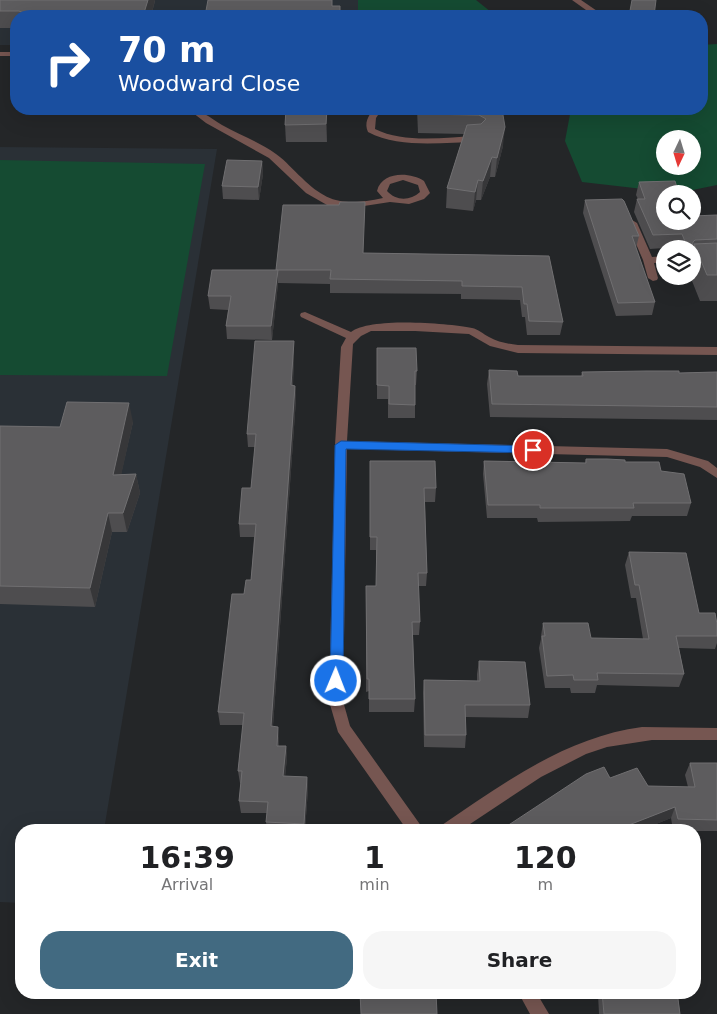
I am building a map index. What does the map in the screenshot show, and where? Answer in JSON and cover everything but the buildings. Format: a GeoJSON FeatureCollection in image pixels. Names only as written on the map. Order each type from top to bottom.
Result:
{"type":"FeatureCollection","features":[{"type":"Feature","properties":{"kind":"street"},"geometry":{"type":"LineString","coordinates":[[576,0],[591,10]]}},
{"type":"Feature","properties":{"kind":"street"},"geometry":{"type":"LineString","coordinates":[[202,115],[270,154],[284,165],[309,193],[325,202],[349,207],[389,198]]}},
{"type":"Feature","properties":{"kind":"street"},"geometry":{"type":"LineString","coordinates":[[374,115],[370,123],[371,130],[382,136],[397,139],[478,139]]}},
{"type":"Feature","properties":{"kind":"street"},"geometry":{"type":"LineString","coordinates":[[627,212],[648,260],[653,278]]}},
{"type":"Feature","properties":{"kind":"street"},"geometry":{"type":"LineString","coordinates":[[648,260],[656,260]]}},
{"type":"Feature","properties":{"kind":"street"},"geometry":{"type":"LineString","coordinates":[[305,315],[352,337]]}},
{"type":"Feature","properties":{"kind":"street"},"geometry":{"type":"LineString","coordinates":[[412,824],[342,728],[336,701],[341,445],[346,347],[352,337],[362,329],[378,326],[472,331],[482,340],[512,348],[717,351]]}},
{"type":"Feature","properties":{"kind":"street"},"geometry":{"type":"LineString","coordinates":[[341,445],[667,453],[704,464],[717,474]]}},
{"type":"Feature","properties":{"kind":"street"},"geometry":{"type":"LineString","coordinates":[[457,824],[540,768],[593,745],[634,735],[717,734]]}},
{"type":"Feature","properties":{"kind":"street"},"geometry":{"type":"LineString","coordinates":[[530,999],[540,1014]]}},
{"type":"Feature","properties":{"kind":"shaded area"},"geometry":{"type":"Polygon","coordinates":[[[0,0],[358,0],[358,10],[10,10],[10,45],[0,45],[0,0]]]}},
{"type":"Feature","properties":{"kind":"shaded area"},"geometry":{"type":"Polygon","coordinates":[[[0,147],[217,149],[105,824],[15,824],[15,903],[0,902],[0,147]]]}},
{"type":"Feature","properties":{"kind":"green space"},"geometry":{"type":"Polygon","coordinates":[[[358,0],[476,0],[488,10],[358,10],[358,0]]]}},
{"type":"Feature","properties":{"kind":"green space"},"geometry":{"type":"Polygon","coordinates":[[[717,44],[717,185],[701,188],[701,185],[656,185],[656,190],[582,182],[565,141],[570,115],[708,115],[708,45],[717,44]]]}},
{"type":"Feature","properties":{"kind":"green space"},"geometry":{"type":"Polygon","coordinates":[[[0,160],[205,164],[167,376],[0,375],[0,160]]]}},
{"type":"Feature","properties":{"kind":"route"},"geometry":{"type":"LineString","coordinates":[[336,681],[341,445],[533,450]]}}]}
